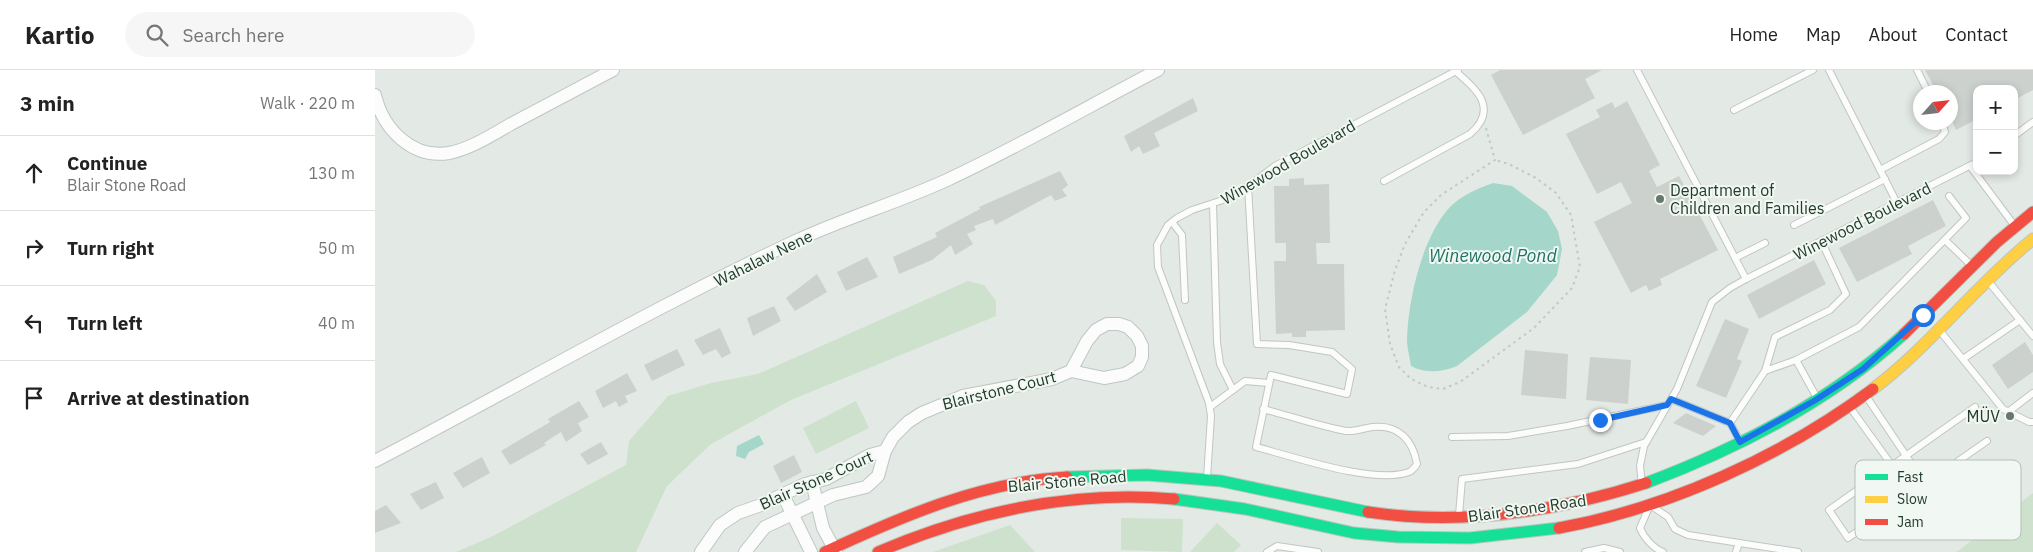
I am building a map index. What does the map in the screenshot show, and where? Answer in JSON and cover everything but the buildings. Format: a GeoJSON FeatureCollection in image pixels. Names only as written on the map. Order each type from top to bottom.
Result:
{"type":"FeatureCollection","features":[{"type":"Feature","properties":{"kind":"main road","name":"Blair Stone Road"},"geometry":{"type":"LineString","coordinates":[[832,551],[889,523],[980,490],[1090,476],[1138,475],[1207,479],[1348,509],[1403,515],[1458,517],[1511,514],[1563,506],[1642,484],[1680,471],[1740,442],[1818,399],[1863,369],[1898,339],[1971,265],[2014,226],[2033,212]]}},
{"type":"Feature","properties":{"kind":"main road"},"geometry":{"type":"LineString","coordinates":[[2014,226],[2031,244]]}},
{"type":"Feature","properties":{"kind":"main road","name":"Blair Stone Road"},"geometry":{"type":"LineString","coordinates":[[878,552],[908,538],[975,515],[1065,500],[1154,498],[1206,502],[1357,533],[1457,539],[1520,535],[1579,525],[1650,506],[1691,490],[1758,458],[1830,418],[1899,368],[1987,280],[2031,244]]}},
{"type":"Feature","properties":{"kind":"main road"},"geometry":{"type":"LineString","coordinates":[[1818,399],[1830,418]]}},
{"type":"Feature","properties":{"kind":"main road"},"geometry":{"type":"LineString","coordinates":[[1206,502],[1207,479]]}},
{"type":"Feature","properties":{"kind":"main road"},"geometry":{"type":"LineString","coordinates":[[1642,484],[1650,506]]}},
{"type":"Feature","properties":{"kind":"main road"},"geometry":{"type":"LineString","coordinates":[[1457,539],[1458,517]]}},
{"type":"Feature","properties":{"kind":"street"},"geometry":{"type":"LineString","coordinates":[[375,95],[382,116],[391,130],[410,146],[423,152],[438,154],[464,148],[613,70]]}},
{"type":"Feature","properties":{"kind":"street","name":"Wahalaw Nene"},"geometry":{"type":"LineString","coordinates":[[375,462],[537,373],[736,270],[816,232],[906,198],[951,178],[1159,70]]}},
{"type":"Feature","properties":{"kind":"street","name":"Blairstone Court"},"geometry":{"type":"LineString","coordinates":[[885,451],[893,437],[908,422],[942,403],[963,396],[1052,379],[1071,371],[1103,378],[1125,374],[1138,366],[1142,357],[1142,346],[1137,336],[1129,328],[1119,324],[1107,324],[1097,330],[1087,341],[1071,371]]}},
{"type":"Feature","properties":{"kind":"street","name":"Blair Stone Court"},"geometry":{"type":"LineString","coordinates":[[701,552],[721,525],[738,513],[812,482],[826,479],[870,455],[885,451]]}},
{"type":"Feature","properties":{"kind":"street","name":"Blair Stone Court"},"geometry":{"type":"LineString","coordinates":[[745,552],[765,527],[833,496],[866,487],[878,476],[885,451]]}},
{"type":"Feature","properties":{"kind":"street"},"geometry":{"type":"LineString","coordinates":[[812,482],[823,528],[832,551]]}},
{"type":"Feature","properties":{"kind":"street"},"geometry":{"type":"LineString","coordinates":[[783,495],[811,552]]}},
{"type":"Feature","properties":{"kind":"lane"},"geometry":{"type":"LineString","coordinates":[[1637,70],[1746,279]]}},
{"type":"Feature","properties":{"kind":"lane"},"geometry":{"type":"LineString","coordinates":[[1734,110],[1813,70]]}},
{"type":"Feature","properties":{"kind":"lane"},"geometry":{"type":"LineString","coordinates":[[1829,70],[1897,203]]}},
{"type":"Feature","properties":{"kind":"lane"},"geometry":{"type":"LineString","coordinates":[[1917,70],[1924,85]]}},
{"type":"Feature","properties":{"kind":"lane"},"geometry":{"type":"LineString","coordinates":[[1384,181],[1470,134],[1479,126],[1483,115],[1483,99],[1477,90],[1456,71]]}},
{"type":"Feature","properties":{"kind":"lane","name":"Winewood Boulevard"},"geometry":{"type":"LineString","coordinates":[[1207,479],[1210,406],[1203,383],[1158,267],[1157,245],[1172,222],[1192,210],[1235,196],[1292,156],[1456,71]]}},
{"type":"Feature","properties":{"kind":"lane"},"geometry":{"type":"LineString","coordinates":[[2018,133],[2033,122]]}},
{"type":"Feature","properties":{"kind":"lane"},"geometry":{"type":"LineString","coordinates":[[1880,170],[1939,139],[1945,132],[1944,130]]}},
{"type":"Feature","properties":{"kind":"lane","name":"Winewood Boulevard"},"geometry":{"type":"LineString","coordinates":[[1642,484],[1640,466],[1645,442],[1677,389],[1712,302],[1729,288],[1746,279],[1973,164]]}},
{"type":"Feature","properties":{"kind":"lane"},"geometry":{"type":"LineString","coordinates":[[1970,166],[2014,226]]}},
{"type":"Feature","properties":{"kind":"lane"},"geometry":{"type":"LineString","coordinates":[[1794,225],[1885,179]]}},
{"type":"Feature","properties":{"kind":"lane"},"geometry":{"type":"LineString","coordinates":[[1249,186],[1257,344],[1289,345],[1332,352],[1352,369],[1347,394],[1271,375],[1263,409],[1256,447],[1353,472],[1392,475],[1410,472],[1417,464],[1414,449],[1405,435],[1375,426],[1348,431],[1263,409]]}},
{"type":"Feature","properties":{"kind":"lane"},"geometry":{"type":"LineString","coordinates":[[1765,371],[1796,360],[1859,328],[1966,218],[1949,196]]}},
{"type":"Feature","properties":{"kind":"lane"},"geometry":{"type":"LineString","coordinates":[[1213,204],[1217,342],[1220,364],[1233,390]]}},
{"type":"Feature","properties":{"kind":"lane"},"geometry":{"type":"LineString","coordinates":[[1172,222],[1182,235],[1185,300]]}},
{"type":"Feature","properties":{"kind":"lane"},"geometry":{"type":"LineString","coordinates":[[1945,240],[1971,265]]}},
{"type":"Feature","properties":{"kind":"lane"},"geometry":{"type":"LineString","coordinates":[[1735,258],[1765,243]]}},
{"type":"Feature","properties":{"kind":"lane"},"geometry":{"type":"LineString","coordinates":[[1730,423],[1765,371],[1775,337],[1830,310],[1846,294],[1825,249]]}},
{"type":"Feature","properties":{"kind":"lane"},"geometry":{"type":"LineString","coordinates":[[1987,280],[2033,336]]}},
{"type":"Feature","properties":{"kind":"lane"},"geometry":{"type":"LineString","coordinates":[[1963,359],[2020,320]]}},
{"type":"Feature","properties":{"kind":"lane"},"geometry":{"type":"LineString","coordinates":[[1939,330],[2003,409],[2029,422],[2033,422]]}},
{"type":"Feature","properties":{"kind":"lane"},"geometry":{"type":"LineString","coordinates":[[1796,360],[1818,399]]}},
{"type":"Feature","properties":{"kind":"lane"},"geometry":{"type":"LineString","coordinates":[[1210,406],[1245,381],[1269,383]]}},
{"type":"Feature","properties":{"kind":"lane"},"geometry":{"type":"LineString","coordinates":[[1865,393],[1909,460]]}},
{"type":"Feature","properties":{"kind":"lane"},"geometry":{"type":"LineString","coordinates":[[2008,412],[2033,393]]}},
{"type":"Feature","properties":{"kind":"lane"},"geometry":{"type":"LineString","coordinates":[[1671,399],[1730,423],[1740,442]]}},
{"type":"Feature","properties":{"kind":"lane"},"geometry":{"type":"LineString","coordinates":[[1452,437],[1508,436],[1592,422],[1667,405]]}},
{"type":"Feature","properties":{"kind":"lane"},"geometry":{"type":"LineString","coordinates":[[1849,405],[1888,460]]}},
{"type":"Feature","properties":{"kind":"lane"},"geometry":{"type":"LineString","coordinates":[[1900,460],[1975,407]]}},
{"type":"Feature","properties":{"kind":"lane"},"geometry":{"type":"LineString","coordinates":[[1960,460],[1987,441]]}},
{"type":"Feature","properties":{"kind":"lane"},"geometry":{"type":"LineString","coordinates":[[1458,517],[1462,480],[1578,464],[1645,442]]}},
{"type":"Feature","properties":{"kind":"lane"},"geometry":{"type":"LineString","coordinates":[[1855,491],[1829,510],[1848,538],[1855,533]]}},
{"type":"Feature","properties":{"kind":"lane"},"geometry":{"type":"LineString","coordinates":[[1663,552],[1657,550],[1643,535],[1640,528],[1650,506],[1668,517],[1675,529],[1687,535],[1798,552]]}},
{"type":"Feature","properties":{"kind":"lane"},"geometry":{"type":"LineString","coordinates":[[1736,552],[1739,543]]}},
{"type":"Feature","properties":{"kind":"lane"},"geometry":{"type":"LineString","coordinates":[[1267,552],[1277,546],[1318,552]]}},
{"type":"Feature","properties":{"kind":"lane"},"geometry":{"type":"LineString","coordinates":[[1585,552],[1604,548],[1620,552]]}},
{"type":"Feature","properties":{"kind":"path"},"geometry":{"type":"LineString","coordinates":[[1483,115],[1495,160]]}},
{"type":"Feature","properties":{"kind":"path"},"geometry":{"type":"LineString","coordinates":[[1495,160],[1509,164],[1536,178],[1556,193],[1571,215],[1580,267],[1572,288],[1535,328],[1460,382],[1443,389],[1428,387],[1411,379],[1399,367],[1390,344],[1385,310],[1395,270],[1405,244],[1424,212],[1441,195],[1495,160]]}},
{"type":"Feature","properties":{"kind":"shaded area"},"geometry":{"type":"Polygon","coordinates":[[[968,281],[984,285],[996,301],[996,316],[791,400],[711,444],[667,486],[636,552],[456,552],[493,536],[626,465],[629,441],[668,396],[711,383],[758,374],[968,281]]]}},
{"type":"Feature","properties":{"kind":"shaded area"},"geometry":{"type":"Polygon","coordinates":[[[856,401],[869,428],[816,454],[803,428],[856,401]]]}},
{"type":"Feature","properties":{"kind":"shaded area"},"geometry":{"type":"Polygon","coordinates":[[[2033,493],[2033,552],[1955,552],[1972,540],[2021,540],[2021,502],[2033,493]]]}},
{"type":"Feature","properties":{"kind":"shaded area"},"geometry":{"type":"Polygon","coordinates":[[[1121,518],[1183,519],[1182,552],[1121,550],[1121,518]]]}},
{"type":"Feature","properties":{"kind":"shaded area"},"geometry":{"type":"Polygon","coordinates":[[[1217,523],[1241,545],[1234,552],[1190,552],[1217,523]]]}},
{"type":"Feature","properties":{"kind":"shaded area"},"geometry":{"type":"Polygon","coordinates":[[[1010,525],[1035,552],[933,552],[1010,525]]]}},
{"type":"Feature","properties":{"kind":"water","name":"Winewood Pond"},"geometry":{"type":"Polygon","coordinates":[[[1493,183],[1512,186],[1547,212],[1558,231],[1562,249],[1557,275],[1527,312],[1457,366],[1446,370],[1434,371],[1417,369],[1411,366],[1407,343],[1408,324],[1418,270],[1424,252],[1440,220],[1450,207],[1465,196],[1493,183]]]}},
{"type":"Feature","properties":{"kind":"water"},"geometry":{"type":"Polygon","coordinates":[[[759,435],[764,444],[749,452],[745,459],[736,456],[737,446],[759,435]]]}},
{"type":"Feature","properties":{"kind":"traffic: fast"},"geometry":{"type":"LineString","coordinates":[[1646,483],[1715,454],[1782,420],[1846,381],[1904,334]]}},
{"type":"Feature","properties":{"kind":"traffic: fast"},"geometry":{"type":"LineString","coordinates":[[1067,477],[1147,475],[1221,481],[1368,512]]}},
{"type":"Feature","properties":{"kind":"traffic: fast"},"geometry":{"type":"LineString","coordinates":[[1174,499],[1245,509],[1354,533],[1398,537],[1470,538],[1559,528]]}},
{"type":"Feature","properties":{"kind":"traffic: slow"},"geometry":{"type":"LineString","coordinates":[[1873,389],[1894,372],[1992,276],[2033,239]]}},
{"type":"Feature","properties":{"kind":"traffic: jam"},"geometry":{"type":"LineString","coordinates":[[1904,334],[1997,242],[2033,212]]}},
{"type":"Feature","properties":{"kind":"traffic: jam"},"geometry":{"type":"LineString","coordinates":[[1559,528],[1642,507],[1683,493],[1723,476],[1801,436],[1873,389]]}},
{"type":"Feature","properties":{"kind":"traffic: jam"},"geometry":{"type":"LineString","coordinates":[[825,552],[913,514],[973,493],[1035,480],[1067,477]]}},
{"type":"Feature","properties":{"kind":"traffic: jam"},"geometry":{"type":"LineString","coordinates":[[1368,512],[1438,517],[1474,517],[1509,514],[1578,502],[1646,483]]}},
{"type":"Feature","properties":{"kind":"traffic: jam"},"geometry":{"type":"LineString","coordinates":[[878,552],[950,526],[986,515],[1023,507],[1060,501],[1098,498],[1174,499]]}},
{"type":"Feature","properties":{"kind":"place","name":"Department of Children and Families"},"geometry":{"type":"Point","coordinates":[1660,199]}},
{"type":"Feature","properties":{"kind":"place","name":"MÜV"},"geometry":{"type":"Point","coordinates":[2010,416]}},
{"type":"Feature","properties":{"kind":"route"},"geometry":{"type":"LineString","coordinates":[[1600,420],[1667,405],[1671,399],[1730,423],[1740,442],[1814,401],[1863,369],[1923,315]]}}]}
